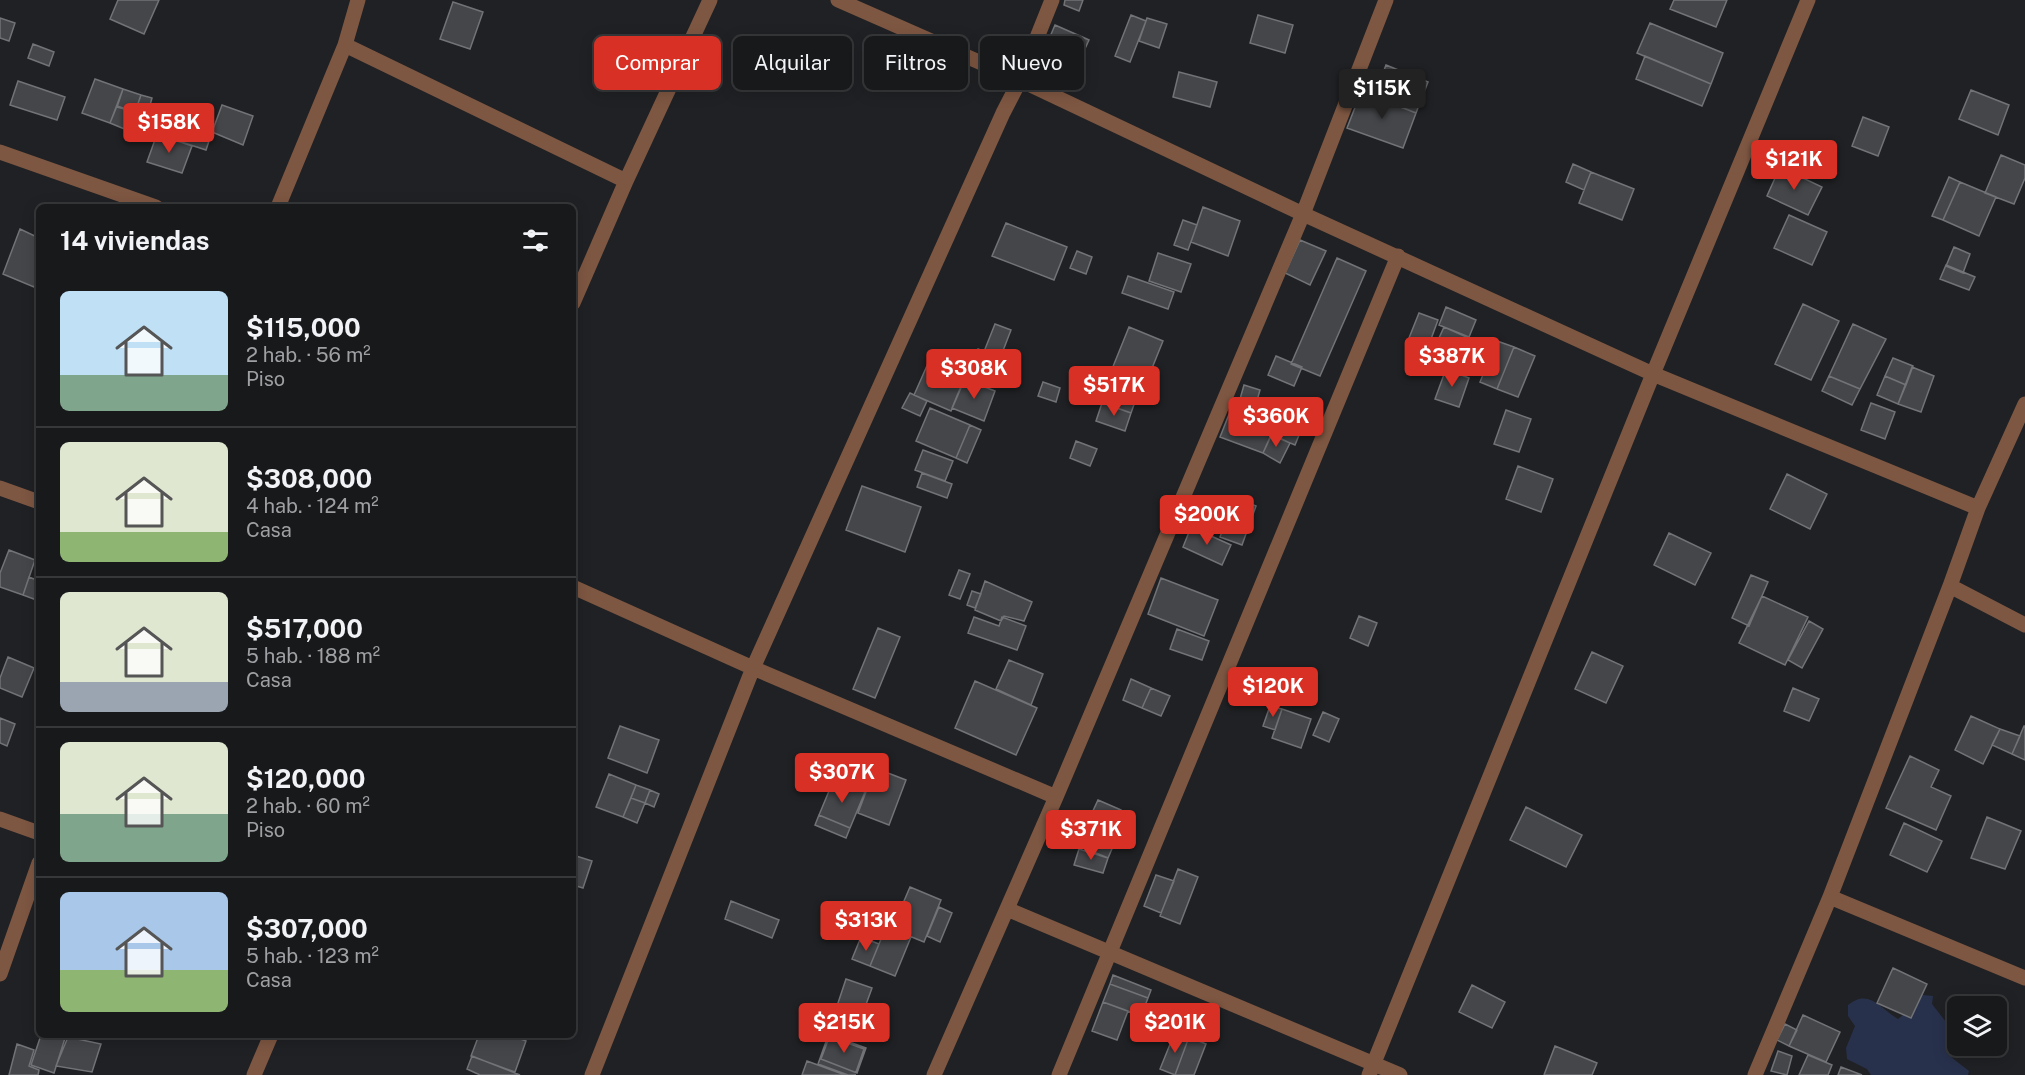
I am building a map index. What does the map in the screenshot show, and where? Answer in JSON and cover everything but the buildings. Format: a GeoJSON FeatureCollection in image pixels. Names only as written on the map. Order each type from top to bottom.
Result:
{"type":"FeatureCollection","features":[{"type":"Feature","properties":{"kind":"street"},"geometry":{"type":"LineString","coordinates":[[279,204],[345,45],[358,0]]}},
{"type":"Feature","properties":{"kind":"street"},"geometry":{"type":"LineString","coordinates":[[576,296],[626,181],[710,0]]}},
{"type":"Feature","properties":{"kind":"street"},"geometry":{"type":"LineString","coordinates":[[838,0],[980,62]]}},
{"type":"Feature","properties":{"kind":"street"},"geometry":{"type":"LineString","coordinates":[[1038,36],[1052,0]]}},
{"type":"Feature","properties":{"kind":"street"},"geometry":{"type":"LineString","coordinates":[[934,1075],[1056,797],[1303,214],[1386,0]]}},
{"type":"Feature","properties":{"kind":"street"},"geometry":{"type":"LineString","coordinates":[[1371,1070],[1653,374],[1808,0]]}},
{"type":"Feature","properties":{"kind":"street"},"geometry":{"type":"LineString","coordinates":[[345,45],[626,181]]}},
{"type":"Feature","properties":{"kind":"street"},"geometry":{"type":"LineString","coordinates":[[592,1075],[753,668],[1015,90]]}},
{"type":"Feature","properties":{"kind":"street"},"geometry":{"type":"LineString","coordinates":[[1041,90],[1303,214],[1653,374],[1978,508]]}},
{"type":"Feature","properties":{"kind":"street"},"geometry":{"type":"LineString","coordinates":[[0,152],[147,204]]}},
{"type":"Feature","properties":{"kind":"street"},"geometry":{"type":"LineString","coordinates":[[1059,1075],[1398,256]]}},
{"type":"Feature","properties":{"kind":"street"},"geometry":{"type":"LineString","coordinates":[[1755,1075],[1830,897],[1978,508],[2025,404]]}},
{"type":"Feature","properties":{"kind":"street"},"geometry":{"type":"LineString","coordinates":[[0,488],[36,501]]}},
{"type":"Feature","properties":{"kind":"street"},"geometry":{"type":"LineString","coordinates":[[1950,586],[2025,625]]}},
{"type":"Feature","properties":{"kind":"street"},"geometry":{"type":"LineString","coordinates":[[576,588],[753,668],[1056,797]]}},
{"type":"Feature","properties":{"kind":"street"},"geometry":{"type":"LineString","coordinates":[[0,819],[36,832]]}},
{"type":"Feature","properties":{"kind":"street"},"geometry":{"type":"LineString","coordinates":[[0,974],[36,872]]}},
{"type":"Feature","properties":{"kind":"street"},"geometry":{"type":"LineString","coordinates":[[1830,897],[2025,978]]}},
{"type":"Feature","properties":{"kind":"street"},"geometry":{"type":"LineString","coordinates":[[1008,909],[1371,1070],[1400,1075]]}},
{"type":"Feature","properties":{"kind":"street"},"geometry":{"type":"LineString","coordinates":[[254,1075],[270,1038]]}},
{"type":"Feature","properties":{"kind":"shaded area"},"geometry":{"type":"Polygon","coordinates":[[[1923,995],[1933,996],[1932,1004],[1946,1022],[1947,1056],[1951,1056],[1969,1071],[1968,1075],[1871,1075],[1867,1069],[1847,1059],[1846,1048],[1855,1026],[1848,1016],[1848,1005],[1862,998],[1880,1005],[1898,1019],[1923,995]]]}}]}
